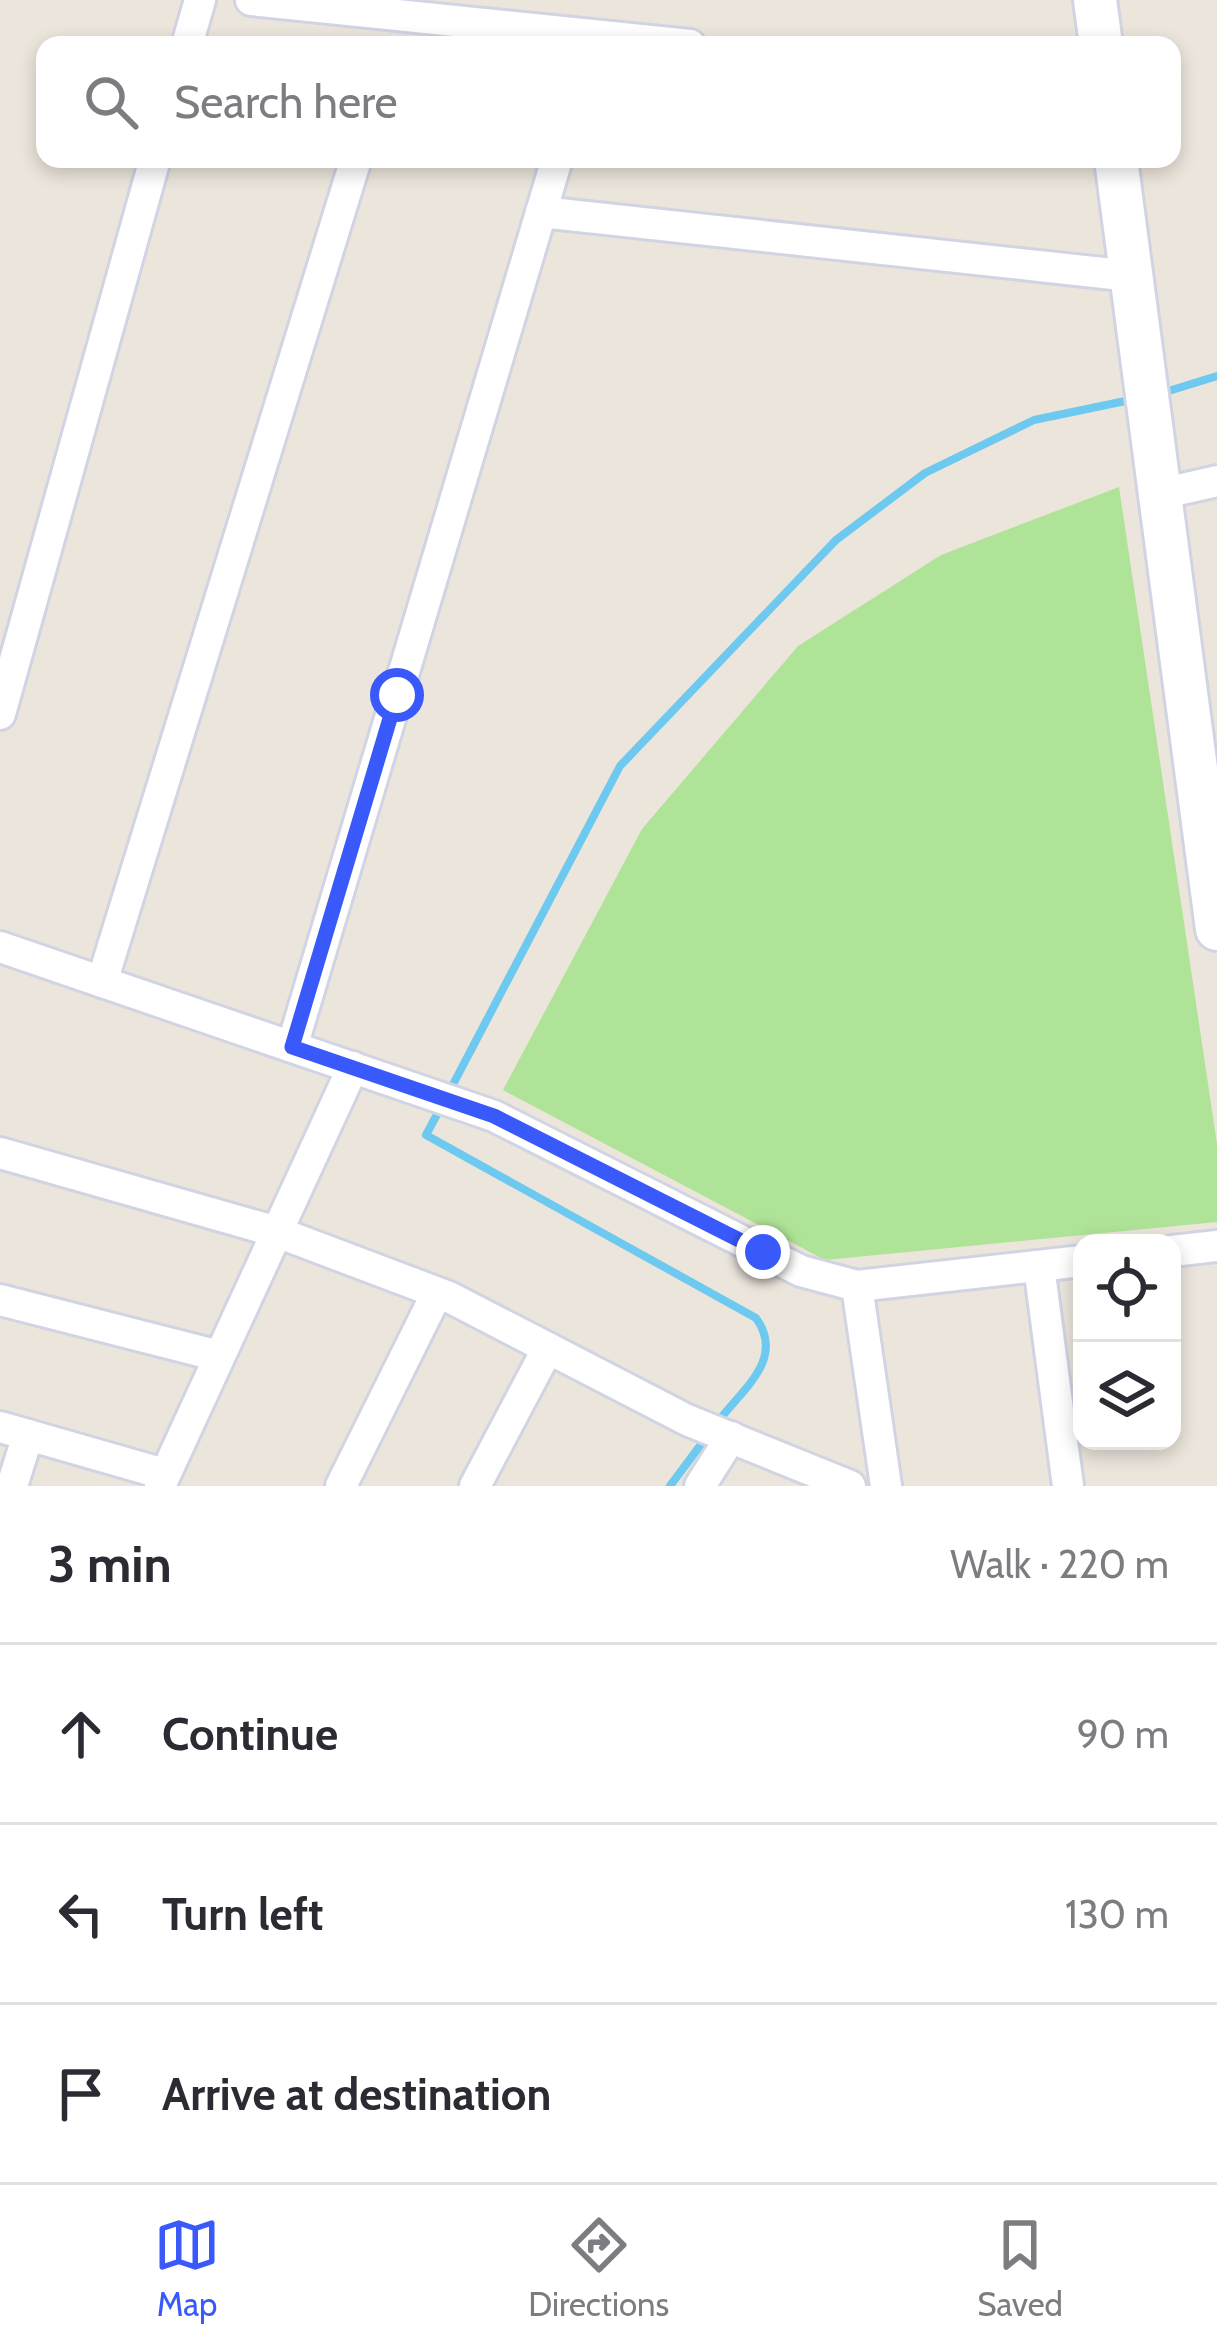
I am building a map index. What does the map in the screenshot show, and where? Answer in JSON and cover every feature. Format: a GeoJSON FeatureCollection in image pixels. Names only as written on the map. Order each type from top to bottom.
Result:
{"type":"FeatureCollection","features":[{"type":"Feature","properties":{"kind":"street"},"geometry":{"type":"LineString","coordinates":[[190,36],[200,0]]}},
{"type":"Feature","properties":{"kind":"street"},"geometry":{"type":"LineString","coordinates":[[250,0],[396,30],[514,36]]}},
{"type":"Feature","properties":{"kind":"street"},"geometry":{"type":"LineString","coordinates":[[1095,0],[1100,36]]}},
{"type":"Feature","properties":{"kind":"street"},"geometry":{"type":"LineString","coordinates":[[0,714],[152,168]]}},
{"type":"Feature","properties":{"kind":"street"},"geometry":{"type":"LineString","coordinates":[[102,982],[353,168]]}},
{"type":"Feature","properties":{"kind":"street"},"geometry":{"type":"LineString","coordinates":[[292,1047],[554,168]]}},
{"type":"Feature","properties":{"kind":"street"},"geometry":{"type":"LineString","coordinates":[[1117,168],[1217,929]]}},
{"type":"Feature","properties":{"kind":"street"},"geometry":{"type":"LineString","coordinates":[[541,212],[1131,276]]}},
{"type":"Feature","properties":{"kind":"street"},"geometry":{"type":"LineString","coordinates":[[1160,494],[1217,481]]}},
{"type":"Feature","properties":{"kind":"street"},"geometry":{"type":"LineString","coordinates":[[0,947],[494,1116],[801,1271],[857,1286],[1073,1262]]}},
{"type":"Feature","properties":{"kind":"street"},"geometry":{"type":"LineString","coordinates":[[12,1486],[14,1431],[162,1480],[353,1067]]}},
{"type":"Feature","properties":{"kind":"street"},"geometry":{"type":"LineString","coordinates":[[0,1153],[277,1232],[437,1293],[834,1483]]}},
{"type":"Feature","properties":{"kind":"street"},"geometry":{"type":"LineString","coordinates":[[1181,1250],[1217,1246]]}},
{"type":"Feature","properties":{"kind":"street"},"geometry":{"type":"LineString","coordinates":[[1040,1266],[1068,1486]]}},
{"type":"Feature","properties":{"kind":"street"},"geometry":{"type":"LineString","coordinates":[[857,1286],[886,1486]]}},
{"type":"Feature","properties":{"kind":"street"},"geometry":{"type":"LineString","coordinates":[[340,1486],[437,1293]]}},
{"type":"Feature","properties":{"kind":"street"},"geometry":{"type":"LineString","coordinates":[[0,1300],[219,1356]]}},
{"type":"Feature","properties":{"kind":"street"},"geometry":{"type":"LineString","coordinates":[[475,1486],[548,1348]]}},
{"type":"Feature","properties":{"kind":"street"},"geometry":{"type":"LineString","coordinates":[[700,1486],[731,1437]]}},
{"type":"Feature","properties":{"kind":"green space"},"geometry":{"type":"Polygon","coordinates":[[[1119,487],[1217,1144],[1217,1222],[825,1260],[503,1090],[642,829],[798,646],[941,555],[1119,487]]]}},
{"type":"Feature","properties":{"kind":"waterway"},"geometry":{"type":"LineString","coordinates":[[1162,393],[1217,376]]}},
{"type":"Feature","properties":{"kind":"waterway"},"geometry":{"type":"LineString","coordinates":[[449,1092],[620,766],[836,540],[925,473],[1034,420],[1135,399]]}},
{"type":"Feature","properties":{"kind":"waterway"},"geometry":{"type":"LineString","coordinates":[[442,1105],[426,1135],[756,1318],[764,1333],[763,1361],[717,1423]]}},
{"type":"Feature","properties":{"kind":"waterway"},"geometry":{"type":"LineString","coordinates":[[670,1486],[708,1435]]}},
{"type":"Feature","properties":{"kind":"route"},"geometry":{"type":"LineString","coordinates":[[397,695],[292,1047],[494,1116],[763,1252]]}}]}
